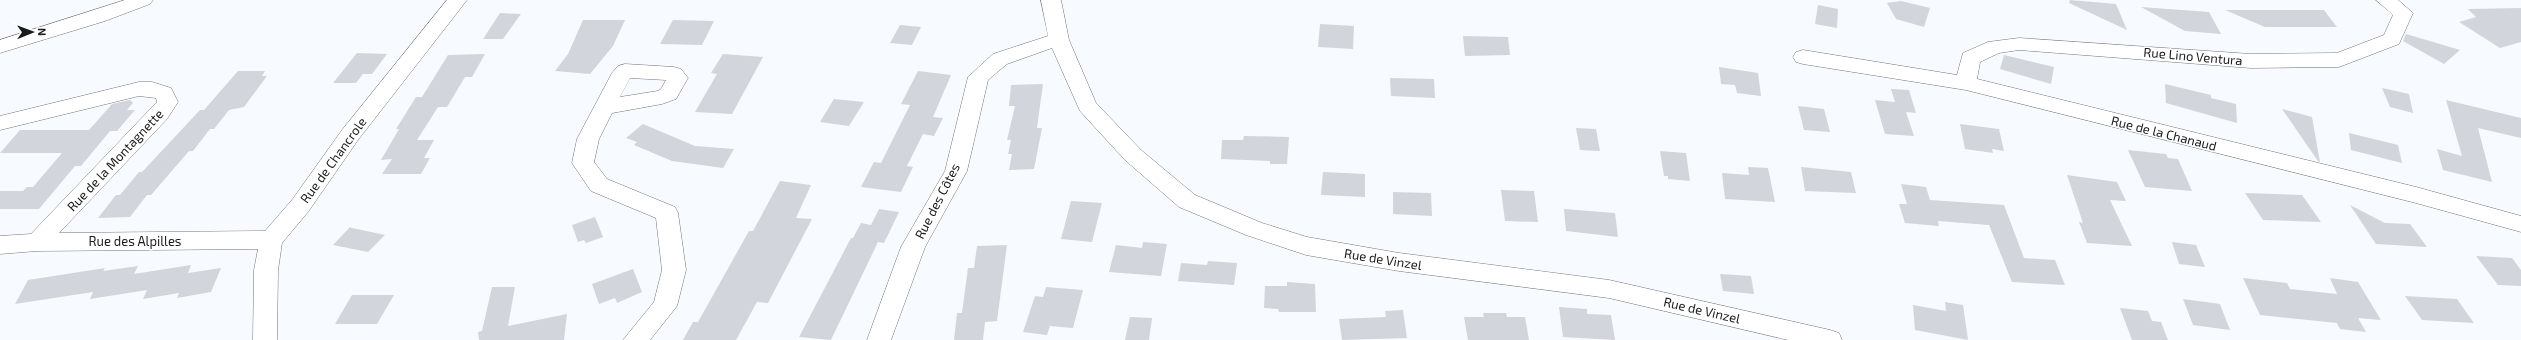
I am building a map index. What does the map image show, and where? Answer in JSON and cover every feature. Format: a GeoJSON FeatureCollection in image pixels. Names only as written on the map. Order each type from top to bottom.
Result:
{"type":"FeatureCollection","features":[{"type":"Feature","properties":{"kind":"street"},"geometry":{"type":"LineString","coordinates":[[0,47],[98,17],[143,0]]}},
{"type":"Feature","properties":{"kind":"street","name":"Rue de Chancrole"},"geometry":{"type":"LineString","coordinates":[[271,240],[300,206],[350,134],[457,0]]}},
{"type":"Feature","properties":{"kind":"street","name":"Rue de Vinzel"},"geometry":{"type":"LineString","coordinates":[[1051,0],[1059,40],[1087,106],[1133,155],[1188,201],[1254,229],[1306,246],[1399,262],[1609,289],[1830,340]]}},
{"type":"Feature","properties":{"kind":"street","name":"Rue Lino Ventura"},"geometry":{"type":"LineString","coordinates":[[1966,84],[1970,58],[1995,47],[2018,44],[2250,61],[2339,60],[2392,39],[2403,13],[2386,0]]}},
{"type":"Feature","properties":{"kind":"street","name":"Rue des Côtes"},"geometry":{"type":"LineString","coordinates":[[879,340],[913,247],[956,171],[978,77],[1000,59],[1038,45],[1059,40]]}},
{"type":"Feature","properties":{"kind":"street","name":"Rue de la Chanaud"},"geometry":{"type":"LineString","coordinates":[[1803,58],[1966,84],[2416,195],[2521,224]]}},
{"type":"Feature","properties":{"kind":"street","name":"Rue de la Montagnette"},"geometry":{"type":"LineString","coordinates":[[0,123],[139,89],[152,89],[164,93],[168,102],[160,114],[37,242]]}},
{"type":"Feature","properties":{"kind":"street"},"geometry":{"type":"LineString","coordinates":[[605,107],[588,139],[583,163],[599,185],[667,213],[674,270],[665,306],[635,340]]}},
{"type":"Feature","properties":{"kind":"street"},"geometry":{"type":"LineString","coordinates":[[265,340],[266,270],[271,240]]}},
{"type":"Feature","properties":{"kind":"street","name":"Rue des Alpilles"},"geometry":{"type":"LineString","coordinates":[[0,245],[37,242],[271,240]]}},
{"type":"Feature","properties":{"kind":"building"},"geometry":{"type":"Polygon","coordinates":[[[2070,0],[2116,4],[2127,30],[2069,3],[2070,0]]]}},
{"type":"Feature","properties":{"kind":"building"},"geometry":{"type":"Polygon","coordinates":[[[1901,1],[1930,8],[1924,27],[1896,19],[1887,3],[1901,1]]]}},
{"type":"Feature","properties":{"kind":"building"},"geometry":{"type":"Polygon","coordinates":[[[1818,5],[1838,9],[1837,28],[1815,24],[1818,5]]]}},
{"type":"Feature","properties":{"kind":"building"},"geometry":{"type":"Polygon","coordinates":[[[2141,7],[2209,12],[2221,34],[2185,31],[2141,7]]]}},
{"type":"Feature","properties":{"kind":"building"},"geometry":{"type":"Polygon","coordinates":[[[2521,8],[2521,42],[2500,48],[2459,22],[2476,17],[2468,9],[2521,8]]]}},
{"type":"Feature","properties":{"kind":"building"},"geometry":{"type":"Polygon","coordinates":[[[2225,10],[2324,10],[2337,27],[2265,27],[2225,10]]]}},
{"type":"Feature","properties":{"kind":"building"},"geometry":{"type":"Polygon","coordinates":[[[500,13],[521,14],[503,39],[483,39],[500,13]]]}},
{"type":"Feature","properties":{"kind":"building"},"geometry":{"type":"Polygon","coordinates":[[[583,20],[625,20],[613,46],[590,74],[555,71],[568,54],[583,20]]]}},
{"type":"Feature","properties":{"kind":"building"},"geometry":{"type":"Polygon","coordinates":[[[673,20],[714,21],[702,45],[660,44],[673,20]]]}},
{"type":"Feature","properties":{"kind":"building"},"geometry":{"type":"Polygon","coordinates":[[[1320,24],[1354,26],[1353,49],[1318,47],[1320,24]]]}},
{"type":"Feature","properties":{"kind":"building"},"geometry":{"type":"Polygon","coordinates":[[[900,25],[921,27],[912,45],[890,43],[900,25]]]}},
{"type":"Feature","properties":{"kind":"building"},"geometry":{"type":"Polygon","coordinates":[[[2406,34],[2460,50],[2444,64],[2403,41],[2406,34]]]}},
{"type":"Feature","properties":{"kind":"building"},"geometry":{"type":"Polygon","coordinates":[[[1463,36],[1508,37],[1510,55],[1465,56],[1463,36]]]}},
{"type":"Feature","properties":{"kind":"building"},"geometry":{"type":"Polygon","coordinates":[[[357,53],[387,54],[372,74],[363,74],[356,83],[333,83],[357,53]]]}},
{"type":"Feature","properties":{"kind":"building"},"geometry":{"type":"Polygon","coordinates":[[[485,54],[472,77],[465,77],[447,107],[438,107],[417,140],[434,140],[424,158],[430,158],[421,174],[382,174],[392,159],[381,160],[399,129],[396,129],[416,97],[422,97],[448,55],[485,54]]]}},
{"type":"Feature","properties":{"kind":"building"},"geometry":{"type":"Polygon","coordinates":[[[723,54],[763,57],[732,114],[695,112],[717,74],[711,73],[723,54]]]}},
{"type":"Feature","properties":{"kind":"building"},"geometry":{"type":"Polygon","coordinates":[[[2004,55],[2054,67],[2051,84],[2000,69],[2004,55]]]}},
{"type":"Feature","properties":{"kind":"building"},"geometry":{"type":"Polygon","coordinates":[[[1719,67],[1758,73],[1761,96],[1737,93],[1735,85],[1721,84],[1719,67]]]}},
{"type":"Feature","properties":{"kind":"building"},"geometry":{"type":"Polygon","coordinates":[[[238,71],[265,71],[262,76],[267,76],[244,107],[229,110],[214,129],[210,129],[193,151],[189,151],[151,195],[147,195],[130,217],[98,218],[116,195],[120,195],[139,172],[142,172],[200,110],[204,110],[238,71]]]}},
{"type":"Feature","properties":{"kind":"building"},"geometry":{"type":"Polygon","coordinates":[[[918,71],[951,75],[933,117],[943,118],[934,136],[923,134],[907,166],[913,167],[901,192],[861,187],[874,162],[881,163],[910,105],[901,104],[918,71]]]}},
{"type":"Feature","properties":{"kind":"building"},"geometry":{"type":"Polygon","coordinates":[[[1390,78],[1434,79],[1435,98],[1391,96],[1390,78]]]}},
{"type":"Feature","properties":{"kind":"building"},"geometry":{"type":"Polygon","coordinates":[[[1043,84],[1037,128],[1042,128],[1034,169],[1009,170],[1012,154],[1008,154],[1011,140],[1007,140],[1015,106],[1009,106],[1011,85],[1043,84]]]}},
{"type":"Feature","properties":{"kind":"building"},"geometry":{"type":"Polygon","coordinates":[[[2165,84],[2211,95],[2211,98],[2236,104],[2237,123],[2166,103],[2165,84]]]}},
{"type":"Feature","properties":{"kind":"building"},"geometry":{"type":"Polygon","coordinates":[[[2382,88],[2409,94],[2413,113],[2390,107],[2382,88]]]}},
{"type":"Feature","properties":{"kind":"building"},"geometry":{"type":"Polygon","coordinates":[[[1891,89],[1909,90],[1916,113],[1906,112],[1914,136],[1885,134],[1875,100],[1895,102],[1891,89]]]}},
{"type":"Feature","properties":{"kind":"building"},"geometry":{"type":"Polygon","coordinates":[[[834,99],[864,102],[849,126],[820,122],[834,99]]]}},
{"type":"Feature","properties":{"kind":"building"},"geometry":{"type":"Polygon","coordinates":[[[130,100],[133,103],[127,110],[135,110],[117,131],[110,131],[81,166],[75,166],[39,209],[0,209],[0,191],[23,191],[27,187],[33,187],[62,153],[0,153],[20,130],[89,130],[112,104],[130,100]]]}},
{"type":"Feature","properties":{"kind":"building"},"geometry":{"type":"Polygon","coordinates":[[[2446,100],[2521,118],[2521,138],[2478,128],[2492,182],[2443,170],[2437,149],[2462,156],[2446,100]]]}},
{"type":"Feature","properties":{"kind":"building"},"geometry":{"type":"Polygon","coordinates":[[[1798,106],[1824,109],[1830,132],[1804,130],[1798,106]]]}},
{"type":"Feature","properties":{"kind":"building"},"geometry":{"type":"Polygon","coordinates":[[[2282,109],[2312,117],[2320,162],[2318,161],[2282,109]]]}},
{"type":"Feature","properties":{"kind":"building"},"geometry":{"type":"Polygon","coordinates":[[[643,124],[695,146],[734,149],[723,168],[672,161],[634,145],[637,142],[626,138],[643,124]]]}},
{"type":"Feature","properties":{"kind":"building"},"geometry":{"type":"Polygon","coordinates":[[[1960,124],[1999,129],[2004,151],[1992,149],[1993,153],[1965,149],[1960,124]]]}},
{"type":"Feature","properties":{"kind":"building"},"geometry":{"type":"Polygon","coordinates":[[[1576,128],[1596,129],[1600,151],[1580,150],[1576,128]]]}},
{"type":"Feature","properties":{"kind":"building"},"geometry":{"type":"Polygon","coordinates":[[[2349,133],[2398,145],[2402,163],[2351,150],[2349,133]]]}},
{"type":"Feature","properties":{"kind":"building"},"geometry":{"type":"Polygon","coordinates":[[[1244,136],[1289,137],[1287,164],[1270,164],[1270,161],[1221,159],[1222,140],[1243,140],[1244,136]]]}},
{"type":"Feature","properties":{"kind":"building"},"geometry":{"type":"Polygon","coordinates":[[[2128,150],[2166,154],[2168,158],[2178,159],[2192,191],[2145,187],[2128,150]]]}},
{"type":"Feature","properties":{"kind":"building"},"geometry":{"type":"Polygon","coordinates":[[[1660,151],[1686,153],[1690,181],[1668,179],[1668,176],[1664,176],[1660,151]]]}},
{"type":"Feature","properties":{"kind":"building"},"geometry":{"type":"Polygon","coordinates":[[[1748,167],[1768,168],[1775,202],[1725,199],[1722,173],[1749,175],[1748,167]]]}},
{"type":"Feature","properties":{"kind":"building"},"geometry":{"type":"Polygon","coordinates":[[[1801,167],[1851,172],[1856,193],[1805,191],[1801,167]]]}},
{"type":"Feature","properties":{"kind":"building"},"geometry":{"type":"Polygon","coordinates":[[[1323,172],[1365,174],[1365,197],[1321,195],[1323,172]]]}},
{"type":"Feature","properties":{"kind":"building"},"geometry":{"type":"Polygon","coordinates":[[[2067,175],[2117,182],[2126,201],[2110,200],[2132,246],[2087,243],[2079,222],[2083,223],[2067,175]]]}},
{"type":"Feature","properties":{"kind":"building"},"geometry":{"type":"Polygon","coordinates":[[[780,181],[811,185],[796,218],[812,219],[768,303],[757,302],[736,340],[683,340],[693,322],[698,322],[749,231],[753,231],[780,181]]]}},
{"type":"Feature","properties":{"kind":"building"},"geometry":{"type":"Polygon","coordinates":[[[1901,184],[1926,187],[1930,200],[2004,205],[2024,258],[2055,260],[2065,285],[2012,282],[1989,225],[1938,221],[1939,226],[1905,223],[1899,204],[1907,204],[1901,184]]]}},
{"type":"Feature","properties":{"kind":"building"},"geometry":{"type":"Polygon","coordinates":[[[1501,190],[1534,191],[1538,222],[1505,221],[1501,190]]]}},
{"type":"Feature","properties":{"kind":"building"},"geometry":{"type":"Polygon","coordinates":[[[1393,192],[1431,193],[1432,216],[1393,214],[1393,192]]]}},
{"type":"Feature","properties":{"kind":"building"},"geometry":{"type":"Polygon","coordinates":[[[2245,193],[2302,195],[2321,222],[2263,220],[2245,193]]]}},
{"type":"Feature","properties":{"kind":"building"},"geometry":{"type":"Polygon","coordinates":[[[1071,201],[1102,203],[1092,242],[1061,239],[1071,201]]]}},
{"type":"Feature","properties":{"kind":"building"},"geometry":{"type":"Polygon","coordinates":[[[2350,205],[2385,223],[2410,224],[2427,247],[2376,244],[2350,205]]]}},
{"type":"Feature","properties":{"kind":"building"},"geometry":{"type":"Polygon","coordinates":[[[879,209],[899,212],[884,243],[878,242],[831,340],[799,337],[851,238],[853,238],[861,223],[871,225],[879,209]]]}},
{"type":"Feature","properties":{"kind":"building"},"geometry":{"type":"Polygon","coordinates":[[[1564,209],[1615,213],[1618,237],[1566,231],[1564,209]]]}},
{"type":"Feature","properties":{"kind":"building"},"geometry":{"type":"Polygon","coordinates":[[[595,217],[603,237],[586,243],[584,240],[578,242],[572,225],[595,217]]]}},
{"type":"Feature","properties":{"kind":"building"},"geometry":{"type":"Polygon","coordinates":[[[350,227],[385,235],[368,252],[333,245],[350,227]]]}},
{"type":"Feature","properties":{"kind":"building"},"geometry":{"type":"Polygon","coordinates":[[[1143,242],[1167,244],[1161,276],[1109,272],[1116,245],[1142,248],[1143,242]]]}},
{"type":"Feature","properties":{"kind":"building"},"geometry":{"type":"Polygon","coordinates":[[[2172,242],[2196,245],[2205,267],[2179,264],[2172,242]]]}},
{"type":"Feature","properties":{"kind":"building"},"geometry":{"type":"Polygon","coordinates":[[[1007,245],[997,321],[985,322],[983,340],[954,340],[957,313],[962,313],[968,268],[974,268],[977,246],[1007,245]]]}},
{"type":"Feature","properties":{"kind":"building"},"geometry":{"type":"Polygon","coordinates":[[[2476,256],[2512,258],[2521,270],[2521,286],[2498,285],[2476,256]]]}},
{"type":"Feature","properties":{"kind":"building"},"geometry":{"type":"Polygon","coordinates":[[[1208,261],[1237,263],[1234,285],[1178,281],[1181,263],[1207,265],[1208,261]]]}},
{"type":"Feature","properties":{"kind":"building"},"geometry":{"type":"Polygon","coordinates":[[[191,265],[188,273],[221,268],[211,292],[177,298],[179,293],[143,299],[147,290],[90,299],[93,292],[15,304],[28,280],[105,268],[103,271],[138,266],[134,274],[191,265]]]}},
{"type":"Feature","properties":{"kind":"building"},"geometry":{"type":"Polygon","coordinates":[[[633,269],[642,292],[617,303],[615,298],[599,304],[592,284],[633,269]]]}},
{"type":"Feature","properties":{"kind":"building"},"geometry":{"type":"Polygon","coordinates":[[[1720,274],[1751,276],[1754,294],[1723,291],[1720,274]]]}},
{"type":"Feature","properties":{"kind":"building"},"geometry":{"type":"Polygon","coordinates":[[[2243,278],[2287,283],[2290,289],[2337,294],[2330,278],[2358,282],[2381,320],[2358,318],[2366,332],[2340,329],[2337,323],[2260,315],[2243,278]]]}},
{"type":"Feature","properties":{"kind":"building"},"geometry":{"type":"Polygon","coordinates":[[[1287,282],[1315,284],[1316,312],[1279,312],[1278,309],[1264,308],[1265,286],[1287,286],[1287,282]]]}},
{"type":"Feature","properties":{"kind":"building"},"geometry":{"type":"Polygon","coordinates":[[[492,287],[515,287],[508,326],[567,314],[564,340],[479,340],[478,332],[482,331],[492,287]]]}},
{"type":"Feature","properties":{"kind":"building"},"geometry":{"type":"Polygon","coordinates":[[[1046,287],[1083,290],[1073,328],[1050,326],[1047,335],[1023,332],[1035,296],[1043,297],[1046,287]]]}},
{"type":"Feature","properties":{"kind":"building"},"geometry":{"type":"Polygon","coordinates":[[[352,295],[394,295],[377,324],[335,324],[352,295]]]}},
{"type":"Feature","properties":{"kind":"building"},"geometry":{"type":"Polygon","coordinates":[[[2405,296],[2457,299],[2474,323],[2422,320],[2405,296]]]}},
{"type":"Feature","properties":{"kind":"building"},"geometry":{"type":"Polygon","coordinates":[[[2183,299],[2220,304],[2230,330],[2193,325],[2183,299]]]}},
{"type":"Feature","properties":{"kind":"building"},"geometry":{"type":"Polygon","coordinates":[[[1945,302],[1963,305],[1968,340],[1915,330],[1913,305],[1946,311],[1945,302]]]}},
{"type":"Feature","properties":{"kind":"building"},"geometry":{"type":"Polygon","coordinates":[[[1559,307],[1587,309],[1587,314],[1611,315],[1615,340],[1563,337],[1559,307]]]}},
{"type":"Feature","properties":{"kind":"building"},"geometry":{"type":"Polygon","coordinates":[[[2120,308],[2148,311],[2152,321],[2161,322],[2168,340],[2132,340],[2120,308]]]}},
{"type":"Feature","properties":{"kind":"building"},"geometry":{"type":"Polygon","coordinates":[[[1403,310],[1407,338],[1342,340],[1339,319],[1386,317],[1385,311],[1403,310]]]}},
{"type":"Feature","properties":{"kind":"building"},"geometry":{"type":"Polygon","coordinates":[[[1483,313],[1506,313],[1507,317],[1525,317],[1529,340],[1468,340],[1464,317],[1484,317],[1483,313]]]}},
{"type":"Feature","properties":{"kind":"building"},"geometry":{"type":"Polygon","coordinates":[[[1130,317],[1152,318],[1149,340],[1125,340],[1130,317]]]}}]}
